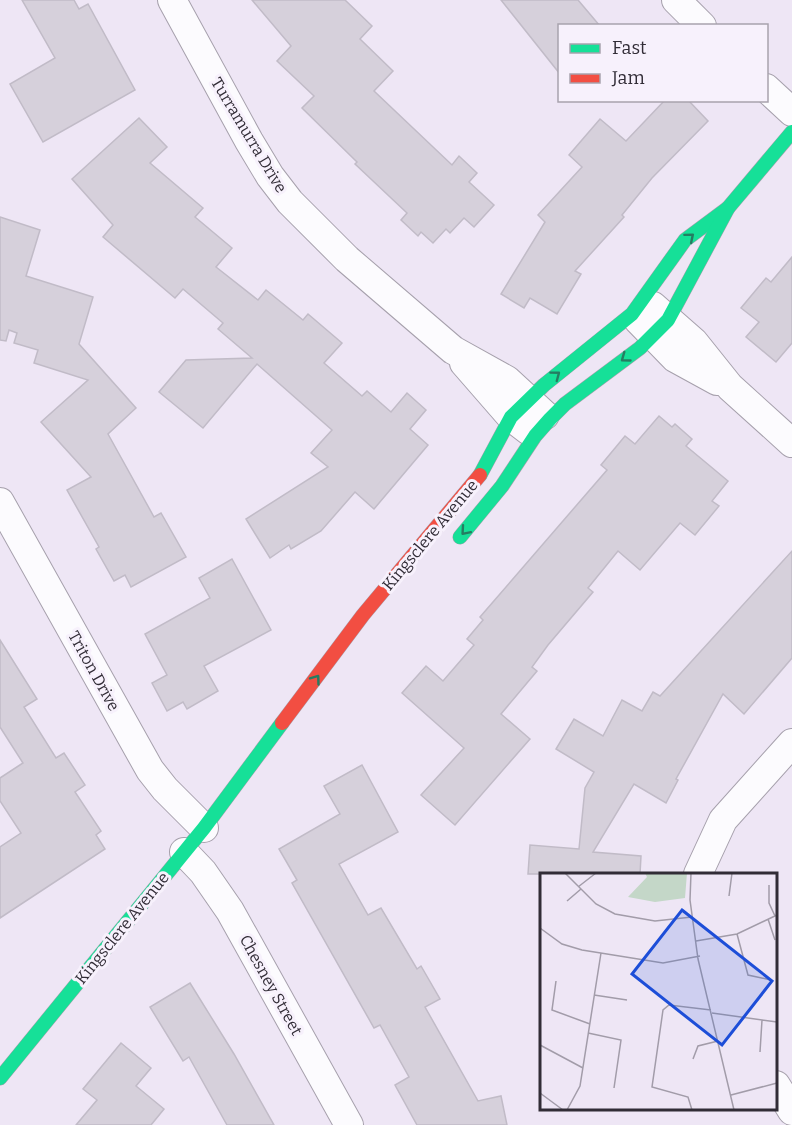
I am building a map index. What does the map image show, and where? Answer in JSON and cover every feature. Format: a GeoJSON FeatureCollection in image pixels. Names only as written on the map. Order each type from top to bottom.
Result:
{"type":"FeatureCollection","features":[{"type":"Feature","properties":{"kind":"main road","name":"Kingsclere Avenue"},"geometry":{"type":"LineString","coordinates":[[449,549],[502,486],[542,427],[660,328],[728,208],[792,132]]}},
{"type":"Feature","properties":{"kind":"main road","name":"Kingsclere Avenue"},"geometry":{"type":"LineString","coordinates":[[3,1069],[204,828],[363,615],[466,494],[520,409],[638,307],[668,260],[685,240],[728,208]]}},
{"type":"Feature","properties":{"kind":"main road","name":"Kingsclere Avenue"},"geometry":{"type":"LineString","coordinates":[[244,776],[317,699]]}},
{"type":"Feature","properties":{"kind":"street","name":"Turramurra Drive"},"geometry":{"type":"LineString","coordinates":[[172,0],[249,141],[270,176],[290,202],[347,259],[542,427]]}},
{"type":"Feature","properties":{"kind":"street"},"geometry":{"type":"LineString","coordinates":[[676,0],[700,24]]}},
{"type":"Feature","properties":{"kind":"street"},"geometry":{"type":"LineString","coordinates":[[768,90],[792,112]]}},
{"type":"Feature","properties":{"kind":"street"},"geometry":{"type":"LineString","coordinates":[[638,307],[660,328],[694,342],[730,387],[792,443]]}},
{"type":"Feature","properties":{"kind":"street","name":"Triton Drive"},"geometry":{"type":"LineString","coordinates":[[0,502],[150,770],[165,789],[204,828]]}},
{"type":"Feature","properties":{"kind":"street"},"geometry":{"type":"LineString","coordinates":[[698,873],[723,820],[792,743]]}},
{"type":"Feature","properties":{"kind":"street","name":"Chesney Street"},"geometry":{"type":"LineString","coordinates":[[184,852],[203,872],[230,910],[349,1125]]}},
{"type":"Feature","properties":{"kind":"street"},"geometry":{"type":"LineString","coordinates":[[777,1087],[792,1111]]}},
{"type":"Feature","properties":{"kind":"building"},"geometry":{"type":"Polygon","coordinates":[[[22,0],[74,0],[79,9],[88,4],[135,90],[43,142],[10,84],[55,58],[22,0]]]}},
{"type":"Feature","properties":{"kind":"building"},"geometry":{"type":"Polygon","coordinates":[[[252,0],[345,0],[372,26],[360,39],[393,71],[374,91],[452,165],[459,156],[477,173],[469,182],[494,205],[474,227],[464,218],[450,233],[446,229],[433,243],[421,232],[418,236],[401,220],[407,213],[355,164],[357,162],[302,108],[314,96],[277,61],[291,46],[252,0]]]}},
{"type":"Feature","properties":{"kind":"building"},"geometry":{"type":"Polygon","coordinates":[[[501,0],[578,0],[598,24],[558,24],[558,71],[501,0]]]}},
{"type":"Feature","properties":{"kind":"building"},"geometry":{"type":"Polygon","coordinates":[[[663,102],[690,102],[708,121],[652,178],[622,215],[624,217],[575,271],[581,274],[557,314],[530,298],[524,308],[501,294],[545,222],[538,215],[582,167],[569,155],[600,119],[626,141],[663,102]]]}},
{"type":"Feature","properties":{"kind":"building"},"geometry":{"type":"Polygon","coordinates":[[[139,118],[167,147],[150,163],[203,208],[195,217],[232,248],[216,267],[258,300],[266,290],[303,320],[308,314],[342,343],[324,363],[362,396],[367,391],[391,412],[407,393],[426,410],[410,429],[428,445],[374,509],[355,492],[321,531],[291,549],[289,545],[270,558],[246,519],[328,467],[311,453],[332,430],[257,364],[203,428],[159,392],[186,360],[252,358],[218,329],[223,323],[183,289],[175,298],[103,237],[113,225],[72,179],[139,118]]]}},
{"type":"Feature","properties":{"kind":"building"},"geometry":{"type":"Polygon","coordinates":[[[0,217],[40,230],[26,276],[93,297],[79,344],[136,408],[108,434],[154,517],[161,513],[186,557],[131,587],[125,575],[114,581],[96,549],[99,547],[67,490],[91,477],[41,422],[88,380],[34,363],[38,350],[14,343],[17,333],[9,330],[6,341],[0,340],[0,217]]]}},
{"type":"Feature","properties":{"kind":"building"},"geometry":{"type":"Polygon","coordinates":[[[792,257],[792,343],[776,362],[746,337],[759,322],[741,308],[766,278],[771,282],[792,257]]]}},
{"type":"Feature","properties":{"kind":"building"},"geometry":{"type":"Polygon","coordinates":[[[659,416],[672,427],[675,424],[692,439],[686,446],[728,481],[712,501],[719,506],[695,535],[680,523],[640,570],[618,551],[588,588],[593,592],[532,667],[537,671],[501,714],[530,739],[455,825],[421,795],[464,748],[402,693],[426,666],[443,681],[474,645],[467,639],[483,620],[480,617],[607,470],[601,465],[625,436],[635,444],[659,416]]]}},
{"type":"Feature","properties":{"kind":"building"},"geometry":{"type":"Polygon","coordinates":[[[792,551],[792,658],[744,714],[723,694],[676,779],[678,780],[666,803],[634,784],[593,852],[641,856],[640,873],[528,874],[530,845],[579,849],[585,788],[594,772],[556,749],[574,719],[603,736],[622,700],[642,711],[653,692],[660,696],[792,551]]]}},
{"type":"Feature","properties":{"kind":"building"},"geometry":{"type":"Polygon","coordinates":[[[232,559],[271,630],[204,666],[218,691],[187,709],[183,702],[167,711],[152,683],[167,675],[145,634],[210,598],[199,578],[232,559]]]}},
{"type":"Feature","properties":{"kind":"building"},"geometry":{"type":"Polygon","coordinates":[[[0,640],[37,699],[24,707],[56,758],[64,753],[85,785],[75,792],[101,831],[96,835],[105,849],[0,918],[0,847],[21,833],[0,801],[0,778],[23,763],[0,727],[0,640]]]}},
{"type":"Feature","properties":{"kind":"building"},"geometry":{"type":"Polygon","coordinates":[[[362,765],[398,832],[339,864],[368,915],[381,908],[417,969],[421,966],[440,999],[425,1007],[478,1101],[501,1096],[507,1125],[417,1125],[395,1085],[409,1077],[380,1025],[374,1028],[292,883],[297,880],[279,849],[340,814],[324,786],[362,765]]]}},
{"type":"Feature","properties":{"kind":"building"},"geometry":{"type":"Polygon","coordinates":[[[190,983],[274,1125],[227,1125],[189,1057],[183,1061],[150,1007],[190,983]]]}},
{"type":"Feature","properties":{"kind":"building"},"geometry":{"type":"Polygon","coordinates":[[[121,1043],[151,1068],[136,1086],[164,1109],[151,1125],[76,1125],[97,1100],[83,1089],[121,1043]]]}},
{"type":"Feature","properties":{"kind":"traffic: fast"},"geometry":{"type":"LineString","coordinates":[[460,537],[502,486],[535,436],[550,419],[565,404],[640,348],[668,320],[728,208],[792,132]]}},
{"type":"Feature","properties":{"kind":"traffic: fast"},"geometry":{"type":"LineString","coordinates":[[480,475],[511,417],[544,385],[632,314],[685,240],[728,208]]}},
{"type":"Feature","properties":{"kind":"traffic: fast"},"geometry":{"type":"LineString","coordinates":[[0,1078],[204,828],[282,723]]}},
{"type":"Feature","properties":{"kind":"traffic: jam"},"geometry":{"type":"LineString","coordinates":[[282,723],[363,615],[480,475]]}}]}
